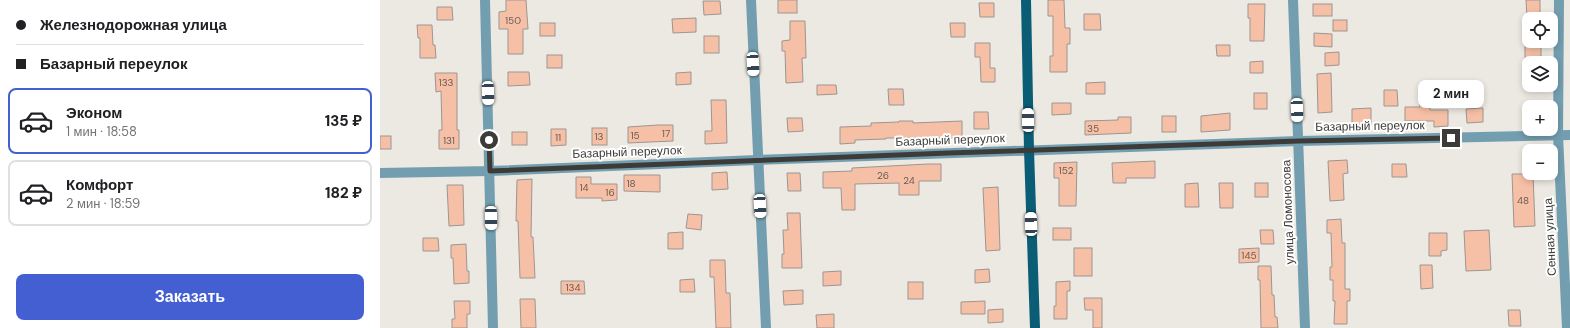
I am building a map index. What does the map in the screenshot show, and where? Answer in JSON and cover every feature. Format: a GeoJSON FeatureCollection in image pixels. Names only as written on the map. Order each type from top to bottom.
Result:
{"type":"FeatureCollection","features":[{"type":"Feature","properties":{"kind":"main road"},"geometry":{"type":"LineString","coordinates":[[1026,0],[1035,328]]}},
{"type":"Feature","properties":{"kind":"street"},"geometry":{"type":"LineString","coordinates":[[485,0],[493,328]]}},
{"type":"Feature","properties":{"kind":"street"},"geometry":{"type":"LineString","coordinates":[[751,0],[757,160],[766,328]]}},
{"type":"Feature","properties":{"kind":"street","name":"улица Ломоносова"},"geometry":{"type":"LineString","coordinates":[[1293,0],[1299,141],[1304,328]]}},
{"type":"Feature","properties":{"kind":"street","name":"Сенная улица"},"geometry":{"type":"LineString","coordinates":[[1559,0],[1558,135],[1567,328]]}},
{"type":"Feature","properties":{"kind":"street","name":"Базарный переулок"},"geometry":{"type":"LineString","coordinates":[[1558,135],[1570,135]]}},
{"type":"Feature","properties":{"kind":"street","name":"Базарный переулок"},"geometry":{"type":"LineString","coordinates":[[380,173],[490,171],[1299,141],[1522,136]]}},
{"type":"Feature","properties":{"kind":"building"},"geometry":{"type":"Polygon","coordinates":[[[506,0],[526,0],[528,29],[523,29],[523,54],[508,54],[508,29],[499,29],[499,12],[506,11],[506,0]]]}},
{"type":"Feature","properties":{"kind":"building"},"geometry":{"type":"Polygon","coordinates":[[[778,0],[797,0],[797,13],[778,13],[778,0]]]}},
{"type":"Feature","properties":{"kind":"building"},"geometry":{"type":"Polygon","coordinates":[[[1048,0],[1064,0],[1065,28],[1070,28],[1070,44],[1067,44],[1067,72],[1050,72],[1050,56],[1053,56],[1053,16],[1048,16],[1048,0]]]}},
{"type":"Feature","properties":{"kind":"building"},"geometry":{"type":"Polygon","coordinates":[[[1526,0],[1540,0],[1540,12],[1527,12],[1526,0]]]}},
{"type":"Feature","properties":{"kind":"building"},"geometry":{"type":"Polygon","coordinates":[[[703,1],[720,1],[721,14],[704,15],[703,1]]]}},
{"type":"Feature","properties":{"kind":"building"},"geometry":{"type":"Polygon","coordinates":[[[979,3],[994,3],[994,17],[980,17],[979,3]]]}},
{"type":"Feature","properties":{"kind":"building"},"geometry":{"type":"Polygon","coordinates":[[[1248,4],[1265,4],[1264,41],[1250,41],[1250,18],[1248,18],[1248,4]]]}},
{"type":"Feature","properties":{"kind":"building"},"geometry":{"type":"Polygon","coordinates":[[[1313,4],[1332,4],[1332,16],[1313,16],[1313,4]]]}},
{"type":"Feature","properties":{"kind":"building"},"geometry":{"type":"Polygon","coordinates":[[[437,7],[452,7],[453,20],[437,20],[437,7]]]}},
{"type":"Feature","properties":{"kind":"building"},"geometry":{"type":"Polygon","coordinates":[[[1084,14],[1100,14],[1101,30],[1084,30],[1084,14]]]}},
{"type":"Feature","properties":{"kind":"building"},"geometry":{"type":"Polygon","coordinates":[[[696,18],[696,32],[673,33],[672,19],[696,18]]]}},
{"type":"Feature","properties":{"kind":"building"},"geometry":{"type":"Polygon","coordinates":[[[1333,20],[1347,20],[1347,31],[1333,31],[1333,20]]]}},
{"type":"Feature","properties":{"kind":"building"},"geometry":{"type":"Polygon","coordinates":[[[790,21],[805,21],[806,58],[802,58],[803,82],[786,83],[785,51],[782,51],[782,41],[790,40],[790,21]]]}},
{"type":"Feature","properties":{"kind":"building"},"geometry":{"type":"Polygon","coordinates":[[[540,23],[555,23],[555,36],[540,36],[540,23]]]}},
{"type":"Feature","properties":{"kind":"building"},"geometry":{"type":"Polygon","coordinates":[[[950,23],[965,23],[965,37],[951,37],[950,23]]]}},
{"type":"Feature","properties":{"kind":"building"},"geometry":{"type":"Polygon","coordinates":[[[417,25],[432,25],[433,45],[435,45],[436,58],[420,58],[420,38],[418,38],[417,25]]]}},
{"type":"Feature","properties":{"kind":"building"},"geometry":{"type":"Polygon","coordinates":[[[1314,33],[1332,34],[1332,47],[1314,46],[1314,33]]]}},
{"type":"Feature","properties":{"kind":"building"},"geometry":{"type":"Polygon","coordinates":[[[704,36],[719,36],[719,53],[704,53],[704,36]]]}},
{"type":"Feature","properties":{"kind":"building"},"geometry":{"type":"Polygon","coordinates":[[[975,43],[990,43],[990,68],[995,68],[995,82],[981,82],[980,57],[975,57],[975,43]]]}},
{"type":"Feature","properties":{"kind":"building"},"geometry":{"type":"Polygon","coordinates":[[[1216,45],[1230,45],[1230,56],[1217,56],[1216,45]]]}},
{"type":"Feature","properties":{"kind":"building"},"geometry":{"type":"Polygon","coordinates":[[[1525,48],[1541,48],[1541,56],[1525,56],[1525,48]]]}},
{"type":"Feature","properties":{"kind":"building"},"geometry":{"type":"Polygon","coordinates":[[[1339,52],[1339,65],[1325,66],[1325,53],[1339,52]]]}},
{"type":"Feature","properties":{"kind":"building"},"geometry":{"type":"Polygon","coordinates":[[[547,55],[562,55],[562,68],[547,68],[547,55]]]}},
{"type":"Feature","properties":{"kind":"building"},"geometry":{"type":"Polygon","coordinates":[[[1263,61],[1263,73],[1250,73],[1250,62],[1263,61]]]}},
{"type":"Feature","properties":{"kind":"building"},"geometry":{"type":"Polygon","coordinates":[[[508,72],[529,72],[530,85],[508,86],[508,72]]]}},
{"type":"Feature","properties":{"kind":"building"},"geometry":{"type":"Polygon","coordinates":[[[691,72],[691,84],[676,85],[676,73],[691,72]]]}},
{"type":"Feature","properties":{"kind":"building"},"geometry":{"type":"Polygon","coordinates":[[[435,73],[457,73],[457,130],[459,130],[459,149],[439,149],[439,130],[442,130],[441,91],[436,92],[435,73]]]}},
{"type":"Feature","properties":{"kind":"building"},"geometry":{"type":"Polygon","coordinates":[[[1331,73],[1332,112],[1318,113],[1317,74],[1331,73]]]}},
{"type":"Feature","properties":{"kind":"building"},"geometry":{"type":"Polygon","coordinates":[[[1105,82],[1105,94],[1086,94],[1086,83],[1105,82]]]}},
{"type":"Feature","properties":{"kind":"building"},"geometry":{"type":"Polygon","coordinates":[[[817,85],[836,85],[837,94],[817,95],[817,85]]]}},
{"type":"Feature","properties":{"kind":"building"},"geometry":{"type":"Polygon","coordinates":[[[1429,85],[1430,110],[1448,110],[1448,126],[1434,127],[1434,121],[1405,121],[1405,107],[1420,107],[1420,86],[1429,85]]]}},
{"type":"Feature","properties":{"kind":"building"},"geometry":{"type":"Polygon","coordinates":[[[1450,85],[1461,85],[1461,99],[1450,99],[1450,85]]]}},
{"type":"Feature","properties":{"kind":"building"},"geometry":{"type":"Polygon","coordinates":[[[888,89],[903,89],[904,105],[889,105],[888,89]]]}},
{"type":"Feature","properties":{"kind":"building"},"geometry":{"type":"Polygon","coordinates":[[[1384,90],[1397,90],[1398,106],[1384,106],[1384,90]]]}},
{"type":"Feature","properties":{"kind":"building"},"geometry":{"type":"Polygon","coordinates":[[[1254,93],[1267,93],[1267,109],[1254,109],[1254,93]]]}},
{"type":"Feature","properties":{"kind":"building"},"geometry":{"type":"Polygon","coordinates":[[[711,100],[726,100],[727,143],[705,144],[705,131],[712,131],[711,100]]]}},
{"type":"Feature","properties":{"kind":"building"},"geometry":{"type":"Polygon","coordinates":[[[1052,103],[1071,103],[1071,114],[1052,115],[1052,103]]]}},
{"type":"Feature","properties":{"kind":"building"},"geometry":{"type":"Polygon","coordinates":[[[1371,108],[1371,125],[1352,125],[1352,109],[1371,108]]]}},
{"type":"Feature","properties":{"kind":"building"},"geometry":{"type":"Polygon","coordinates":[[[1483,108],[1483,122],[1467,123],[1466,109],[1483,108]]]}},
{"type":"Feature","properties":{"kind":"building"},"geometry":{"type":"Polygon","coordinates":[[[974,112],[988,112],[989,129],[974,129],[974,112]]]}},
{"type":"Feature","properties":{"kind":"building"},"geometry":{"type":"Polygon","coordinates":[[[1230,113],[1230,130],[1201,132],[1201,116],[1230,113]]]}},
{"type":"Feature","properties":{"kind":"building"},"geometry":{"type":"Polygon","coordinates":[[[1162,116],[1176,116],[1176,132],[1162,132],[1162,116]]]}},
{"type":"Feature","properties":{"kind":"building"},"geometry":{"type":"Polygon","coordinates":[[[1118,117],[1131,117],[1131,133],[1085,135],[1085,121],[1118,120],[1118,117]]]}},
{"type":"Feature","properties":{"kind":"building"},"geometry":{"type":"Polygon","coordinates":[[[787,118],[802,118],[803,131],[788,132],[787,118]]]}},
{"type":"Feature","properties":{"kind":"building"},"geometry":{"type":"Polygon","coordinates":[[[913,121],[913,123],[962,121],[962,138],[886,138],[855,140],[855,143],[840,144],[840,127],[871,126],[871,123],[913,121]]]}},
{"type":"Feature","properties":{"kind":"building"},"geometry":{"type":"Polygon","coordinates":[[[673,125],[673,141],[628,143],[628,127],[673,125]]]}},
{"type":"Feature","properties":{"kind":"building"},"geometry":{"type":"Polygon","coordinates":[[[592,128],[607,128],[607,145],[592,145],[592,128]]]}},
{"type":"Feature","properties":{"kind":"building"},"geometry":{"type":"Polygon","coordinates":[[[551,129],[566,129],[566,145],[551,146],[551,129]]]}},
{"type":"Feature","properties":{"kind":"building"},"geometry":{"type":"Polygon","coordinates":[[[512,132],[527,132],[527,145],[512,145],[512,132]]]}},
{"type":"Feature","properties":{"kind":"building"},"geometry":{"type":"Polygon","coordinates":[[[380,136],[391,136],[391,149],[380,149],[380,136]]]}},
{"type":"Feature","properties":{"kind":"building"},"geometry":{"type":"Polygon","coordinates":[[[1347,160],[1348,173],[1343,174],[1344,200],[1330,201],[1328,161],[1347,160]]]}},
{"type":"Feature","properties":{"kind":"building"},"geometry":{"type":"Polygon","coordinates":[[[1155,161],[1155,178],[1126,178],[1126,183],[1113,183],[1112,163],[1155,161]]]}},
{"type":"Feature","properties":{"kind":"building"},"geometry":{"type":"Polygon","coordinates":[[[1077,162],[1076,206],[1059,206],[1059,178],[1054,178],[1054,163],[1077,162]]]}},
{"type":"Feature","properties":{"kind":"building"},"geometry":{"type":"Polygon","coordinates":[[[941,164],[941,181],[919,181],[919,195],[899,195],[899,183],[855,184],[855,210],[842,210],[841,188],[823,188],[823,172],[852,171],[852,168],[941,164]]]}},
{"type":"Feature","properties":{"kind":"building"},"geometry":{"type":"Polygon","coordinates":[[[1392,164],[1406,164],[1407,177],[1392,177],[1392,164]]]}},
{"type":"Feature","properties":{"kind":"building"},"geometry":{"type":"Polygon","coordinates":[[[727,172],[728,189],[712,190],[712,173],[727,172]]]}},
{"type":"Feature","properties":{"kind":"building"},"geometry":{"type":"Polygon","coordinates":[[[787,173],[800,173],[801,191],[788,191],[787,173]]]}},
{"type":"Feature","properties":{"kind":"building"},"geometry":{"type":"Polygon","coordinates":[[[1512,174],[1522,174],[1522,180],[1533,180],[1535,226],[1514,227],[1512,174]]]}},
{"type":"Feature","properties":{"kind":"building"},"geometry":{"type":"Polygon","coordinates":[[[624,175],[660,175],[660,192],[624,191],[624,175]]]}},
{"type":"Feature","properties":{"kind":"building"},"geometry":{"type":"Polygon","coordinates":[[[576,177],[591,177],[591,184],[617,184],[617,200],[602,201],[602,198],[576,198],[576,177]]]}},
{"type":"Feature","properties":{"kind":"building"},"geometry":{"type":"Polygon","coordinates":[[[532,179],[531,237],[533,237],[535,278],[520,278],[518,221],[516,221],[517,180],[532,179]]]}},
{"type":"Feature","properties":{"kind":"building"},"geometry":{"type":"Polygon","coordinates":[[[1198,183],[1199,207],[1185,207],[1185,184],[1198,183]]]}},
{"type":"Feature","properties":{"kind":"building"},"geometry":{"type":"Polygon","coordinates":[[[1219,183],[1233,183],[1233,208],[1220,208],[1219,183]]]}},
{"type":"Feature","properties":{"kind":"building"},"geometry":{"type":"Polygon","coordinates":[[[1255,183],[1268,183],[1268,197],[1255,197],[1255,183]]]}},
{"type":"Feature","properties":{"kind":"building"},"geometry":{"type":"Polygon","coordinates":[[[447,185],[463,185],[464,225],[449,226],[447,185]]]}},
{"type":"Feature","properties":{"kind":"building"},"geometry":{"type":"Polygon","coordinates":[[[998,187],[1000,250],[986,251],[983,188],[998,187]]]}},
{"type":"Feature","properties":{"kind":"building"},"geometry":{"type":"Polygon","coordinates":[[[787,213],[800,213],[802,268],[782,268],[782,254],[784,254],[783,230],[788,230],[787,213]]]}},
{"type":"Feature","properties":{"kind":"building"},"geometry":{"type":"Polygon","coordinates":[[[688,214],[702,215],[701,230],[686,228],[688,214]]]}},
{"type":"Feature","properties":{"kind":"building"},"geometry":{"type":"Polygon","coordinates":[[[1341,219],[1342,243],[1345,243],[1345,289],[1350,289],[1350,301],[1347,301],[1347,324],[1334,324],[1335,301],[1333,301],[1333,280],[1330,280],[1330,267],[1332,267],[1331,233],[1327,233],[1327,220],[1341,219]]]}},
{"type":"Feature","properties":{"kind":"building"},"geometry":{"type":"Polygon","coordinates":[[[1053,228],[1071,228],[1071,240],[1053,240],[1053,228]]]}},
{"type":"Feature","properties":{"kind":"building"},"geometry":{"type":"Polygon","coordinates":[[[1260,230],[1273,230],[1274,244],[1261,244],[1260,230]]]}},
{"type":"Feature","properties":{"kind":"building"},"geometry":{"type":"Polygon","coordinates":[[[1489,230],[1491,270],[1466,271],[1464,231],[1489,230]]]}},
{"type":"Feature","properties":{"kind":"building"},"geometry":{"type":"Polygon","coordinates":[[[683,232],[683,249],[668,249],[668,233],[683,232]]]}},
{"type":"Feature","properties":{"kind":"building"},"geometry":{"type":"Polygon","coordinates":[[[1429,233],[1447,233],[1447,250],[1441,251],[1441,256],[1429,256],[1429,233]]]}},
{"type":"Feature","properties":{"kind":"building"},"geometry":{"type":"Polygon","coordinates":[[[423,238],[438,238],[439,251],[423,251],[423,238]]]}},
{"type":"Feature","properties":{"kind":"building"},"geometry":{"type":"Polygon","coordinates":[[[466,244],[469,283],[454,284],[451,245],[466,244]]]}},
{"type":"Feature","properties":{"kind":"building"},"geometry":{"type":"Polygon","coordinates":[[[1074,248],[1092,248],[1092,276],[1074,276],[1074,248]]]}},
{"type":"Feature","properties":{"kind":"building"},"geometry":{"type":"Polygon","coordinates":[[[1259,248],[1259,262],[1239,263],[1239,249],[1259,248]]]}},
{"type":"Feature","properties":{"kind":"building"},"geometry":{"type":"Polygon","coordinates":[[[710,260],[725,260],[726,293],[730,293],[731,328],[716,328],[714,277],[710,277],[710,260]]]}},
{"type":"Feature","properties":{"kind":"building"},"geometry":{"type":"Polygon","coordinates":[[[1420,265],[1432,265],[1433,288],[1421,289],[1420,265]]]}},
{"type":"Feature","properties":{"kind":"building"},"geometry":{"type":"Polygon","coordinates":[[[1258,266],[1271,266],[1272,295],[1274,295],[1275,317],[1277,317],[1278,328],[1261,328],[1260,280],[1258,280],[1258,266]]]}},
{"type":"Feature","properties":{"kind":"building"},"geometry":{"type":"Polygon","coordinates":[[[989,269],[990,282],[975,283],[975,270],[989,269]]]}},
{"type":"Feature","properties":{"kind":"building"},"geometry":{"type":"Polygon","coordinates":[[[841,271],[841,285],[823,286],[823,272],[841,271]]]}},
{"type":"Feature","properties":{"kind":"building"},"geometry":{"type":"Polygon","coordinates":[[[694,279],[695,292],[680,292],[680,280],[694,279]]]}},
{"type":"Feature","properties":{"kind":"building"},"geometry":{"type":"Polygon","coordinates":[[[561,281],[584,281],[585,294],[561,294],[561,281]]]}},
{"type":"Feature","properties":{"kind":"building"},"geometry":{"type":"Polygon","coordinates":[[[1070,281],[1070,291],[1067,291],[1067,319],[1054,319],[1054,306],[1056,306],[1056,282],[1070,281]]]}},
{"type":"Feature","properties":{"kind":"building"},"geometry":{"type":"Polygon","coordinates":[[[908,282],[923,282],[923,299],[908,299],[908,282]]]}},
{"type":"Feature","properties":{"kind":"building"},"geometry":{"type":"Polygon","coordinates":[[[803,290],[803,304],[784,305],[783,291],[803,290]]]}},
{"type":"Feature","properties":{"kind":"building"},"geometry":{"type":"Polygon","coordinates":[[[1084,298],[1102,298],[1102,328],[1093,328],[1093,310],[1085,310],[1084,298]]]}},
{"type":"Feature","properties":{"kind":"building"},"geometry":{"type":"Polygon","coordinates":[[[520,299],[535,299],[536,328],[521,328],[520,299]]]}},
{"type":"Feature","properties":{"kind":"building"},"geometry":{"type":"Polygon","coordinates":[[[454,301],[470,301],[470,314],[467,314],[467,328],[452,328],[452,319],[455,319],[454,301]]]}},
{"type":"Feature","properties":{"kind":"building"},"geometry":{"type":"Polygon","coordinates":[[[985,301],[985,314],[961,314],[961,302],[985,301]]]}},
{"type":"Feature","properties":{"kind":"building"},"geometry":{"type":"Polygon","coordinates":[[[1003,309],[1003,322],[988,323],[988,310],[1003,309]]]}},
{"type":"Feature","properties":{"kind":"building"},"geometry":{"type":"Polygon","coordinates":[[[1508,310],[1520,310],[1521,326],[1509,326],[1508,310]]]}},
{"type":"Feature","properties":{"kind":"building"},"geometry":{"type":"Polygon","coordinates":[[[834,314],[834,328],[817,328],[816,315],[834,314]]]}},
{"type":"Feature","properties":{"kind":"route"},"geometry":{"type":"LineString","coordinates":[[489,140],[490,171],[949,153],[1299,141],[1451,138]]}}]}
